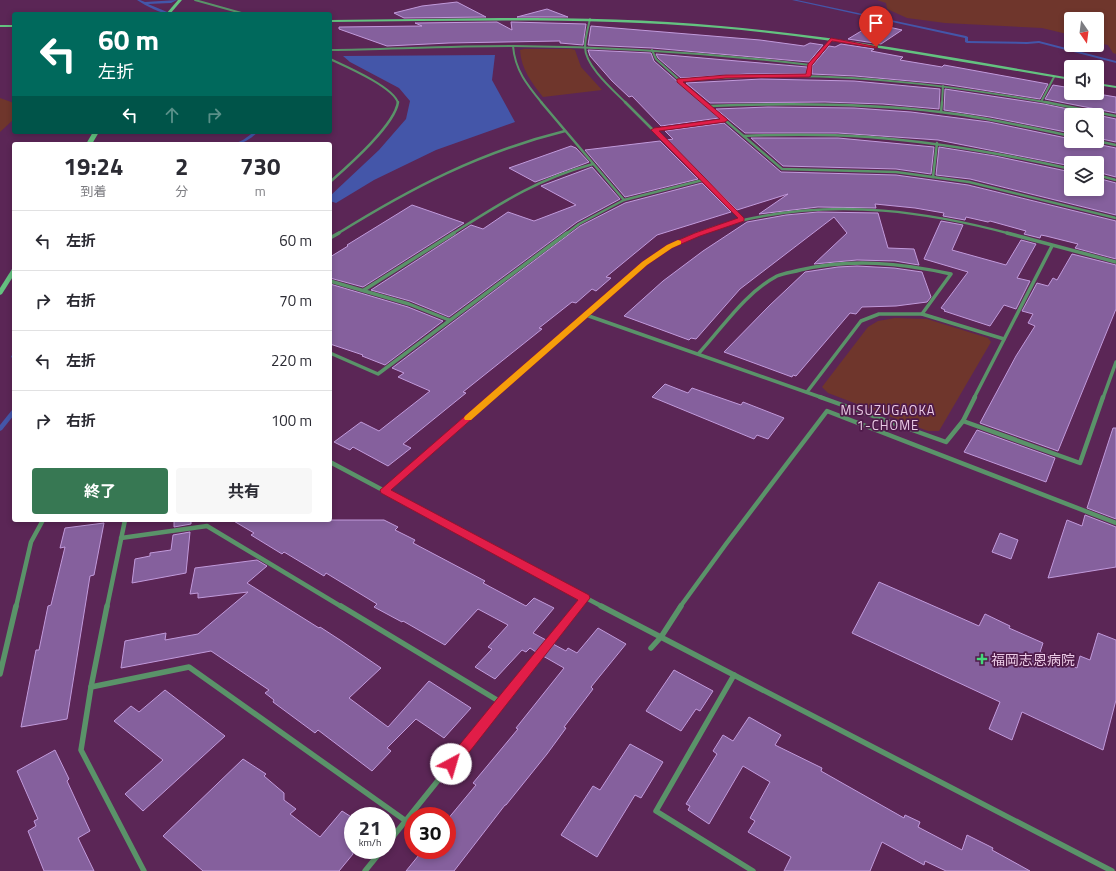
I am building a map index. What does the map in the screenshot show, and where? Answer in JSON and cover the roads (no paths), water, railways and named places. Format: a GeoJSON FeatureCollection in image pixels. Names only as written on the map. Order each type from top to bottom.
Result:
{"type":"FeatureCollection","features":[{"type":"Feature","properties":{"kind":"street"},"geometry":{"type":"LineString","coordinates":[[170,12],[180,0]]}},
{"type":"Feature","properties":{"kind":"street"},"geometry":{"type":"LineString","coordinates":[[194,0],[238,12]]}},
{"type":"Feature","properties":{"kind":"street"},"geometry":{"type":"LineString","coordinates":[[590,20],[585,47],[586,57],[591,65],[613,90],[742,219]]}},
{"type":"Feature","properties":{"kind":"street"},"geometry":{"type":"LineString","coordinates":[[332,21],[590,20],[671,23],[753,30],[831,40],[1064,78]]}},
{"type":"Feature","properties":{"kind":"street"},"geometry":{"type":"LineString","coordinates":[[0,26],[12,26]]}},
{"type":"Feature","properties":{"kind":"street"},"geometry":{"type":"LineString","coordinates":[[809,76],[810,65],[831,40]]}},
{"type":"Feature","properties":{"kind":"street"},"geometry":{"type":"LineString","coordinates":[[332,50],[513,46],[585,47],[711,54],[810,65]]}},
{"type":"Feature","properties":{"kind":"street"},"geometry":{"type":"LineString","coordinates":[[513,46],[514,60],[518,72],[525,83],[624,200]]}},
{"type":"Feature","properties":{"kind":"street"},"geometry":{"type":"LineString","coordinates":[[652,50],[656,59],[782,170],[821,168],[860,170],[969,182],[1116,218]]}},
{"type":"Feature","properties":{"kind":"street"},"geometry":{"type":"LineString","coordinates":[[332,59],[366,76],[395,96],[398,102],[396,109],[386,125],[354,160],[332,180]]}},
{"type":"Feature","properties":{"kind":"street"},"geometry":{"type":"LineString","coordinates":[[679,80],[726,76],[809,76],[861,78],[943,86],[1042,100],[1116,116]]}},
{"type":"Feature","properties":{"kind":"street"},"geometry":{"type":"LineString","coordinates":[[1042,100],[1054,76]]}},
{"type":"Feature","properties":{"kind":"street"},"geometry":{"type":"LineString","coordinates":[[1104,85],[1116,87]]}},
{"type":"Feature","properties":{"kind":"street"},"geometry":{"type":"LineString","coordinates":[[941,112],[943,86]]}},
{"type":"Feature","properties":{"kind":"street"},"geometry":{"type":"LineString","coordinates":[[710,106],[789,103],[850,105],[941,112],[1064,135]]}},
{"type":"Feature","properties":{"kind":"street"},"geometry":{"type":"LineString","coordinates":[[654,130],[725,120]]}},
{"type":"Feature","properties":{"kind":"street"},"geometry":{"type":"LineString","coordinates":[[332,237],[436,177],[465,164],[514,146],[565,131]]}},
{"type":"Feature","properties":{"kind":"street"},"geometry":{"type":"LineString","coordinates":[[744,136],[783,134],[869,136],[979,149],[1064,167]]}},
{"type":"Feature","properties":{"kind":"street"},"geometry":{"type":"LineString","coordinates":[[1104,142],[1116,145]]}},
{"type":"Feature","properties":{"kind":"street"},"geometry":{"type":"LineString","coordinates":[[933,177],[937,143]]}},
{"type":"Feature","properties":{"kind":"street"},"geometry":{"type":"LineString","coordinates":[[364,290],[513,195],[541,181],[570,170],[592,164]]}},
{"type":"Feature","properties":{"kind":"street"},"geometry":{"type":"LineString","coordinates":[[1104,177],[1116,180]]}},
{"type":"Feature","properties":{"kind":"street"},"geometry":{"type":"LineString","coordinates":[[332,354],[378,374],[580,224],[624,200],[703,180]]}},
{"type":"Feature","properties":{"kind":"street"},"geometry":{"type":"LineString","coordinates":[[385,490],[644,263],[669,246],[742,219],[825,209],[887,211],[945,218],[1116,262]]}},
{"type":"Feature","properties":{"kind":"street"},"geometry":{"type":"LineString","coordinates":[[586,315],[946,442],[963,421],[1052,246]]}},
{"type":"Feature","properties":{"kind":"street"},"geometry":{"type":"LineString","coordinates":[[699,354],[754,293],[775,277],[808,268],[839,262],[876,263],[926,268],[951,274],[922,314]]}},
{"type":"Feature","properties":{"kind":"street"},"geometry":{"type":"LineString","coordinates":[[0,293],[12,273]]}},
{"type":"Feature","properties":{"kind":"street"},"geometry":{"type":"LineString","coordinates":[[332,282],[409,304],[449,320]]}},
{"type":"Feature","properties":{"kind":"street"},"geometry":{"type":"LineString","coordinates":[[807,392],[862,321],[879,314],[922,314],[1004,339]]}},
{"type":"Feature","properties":{"kind":"street"},"geometry":{"type":"LineString","coordinates":[[963,421],[1080,463],[1116,362]]}},
{"type":"Feature","properties":{"kind":"street"},"geometry":{"type":"LineString","coordinates":[[651,648],[661,637],[669,623],[726,544],[827,411],[1116,523]]}},
{"type":"Feature","properties":{"kind":"street"},"geometry":{"type":"LineString","coordinates":[[332,463],[585,598],[1112,871]]}},
{"type":"Feature","properties":{"kind":"street"},"geometry":{"type":"LineString","coordinates":[[0,674],[31,542],[42,522]]}},
{"type":"Feature","properties":{"kind":"street"},"geometry":{"type":"LineString","coordinates":[[125,522],[81,750],[144,871]]}},
{"type":"Feature","properties":{"kind":"street"},"geometry":{"type":"LineString","coordinates":[[122,538],[207,526],[502,703]]}},
{"type":"Feature","properties":{"kind":"street"},"geometry":{"type":"LineString","coordinates":[[417,807],[502,703],[585,598]]}},
{"type":"Feature","properties":{"kind":"street"},"geometry":{"type":"LineString","coordinates":[[92,687],[189,667],[404,819]]}},
{"type":"Feature","properties":{"kind":"street"},"geometry":{"type":"LineString","coordinates":[[734,675],[656,811],[753,871]]}},
{"type":"Feature","properties":{"kind":"street"},"geometry":{"type":"LineString","coordinates":[[396,833],[404,823]]}},
{"type":"Feature","properties":{"kind":"street"},"geometry":{"type":"LineString","coordinates":[[365,871],[375,859]]}},
{"type":"Feature","properties":{"kind":"water"},"geometry":{"type":"Polygon","coordinates":[[[495,55],[492,80],[515,122],[436,150],[374,180],[336,203],[332,202],[332,194],[379,150],[406,119],[410,101],[399,88],[350,62],[343,56],[495,55]]]}},
{"type":"Feature","properties":{"kind":"waterway"},"geometry":{"type":"LineString","coordinates":[[138,0],[164,12]]}},
{"type":"Feature","properties":{"kind":"waterway"},"geometry":{"type":"LineString","coordinates":[[146,3],[171,2],[176,0]]}},
{"type":"Feature","properties":{"kind":"waterway"},"geometry":{"type":"LineString","coordinates":[[793,0],[966,37],[967,42],[1039,42],[1116,62]]}},
{"type":"Feature","properties":{"kind":"waterway"},"geometry":{"type":"LineString","coordinates":[[241,142],[253,134]]}},
{"type":"Feature","properties":{"kind":"waterway"},"geometry":{"type":"LineString","coordinates":[[0,429],[12,414]]}},
{"type":"Feature","properties":{"kind":"place","name":"福岡志恩病院"},"geometry":{"type":"Point","coordinates":[982,659]}},
{"type":"Feature","properties":{"kind":"district","name":"MISUZUGAOKA 1-CHOME"},"geometry":{"type":"Point","coordinates":[888,418]}}]}
